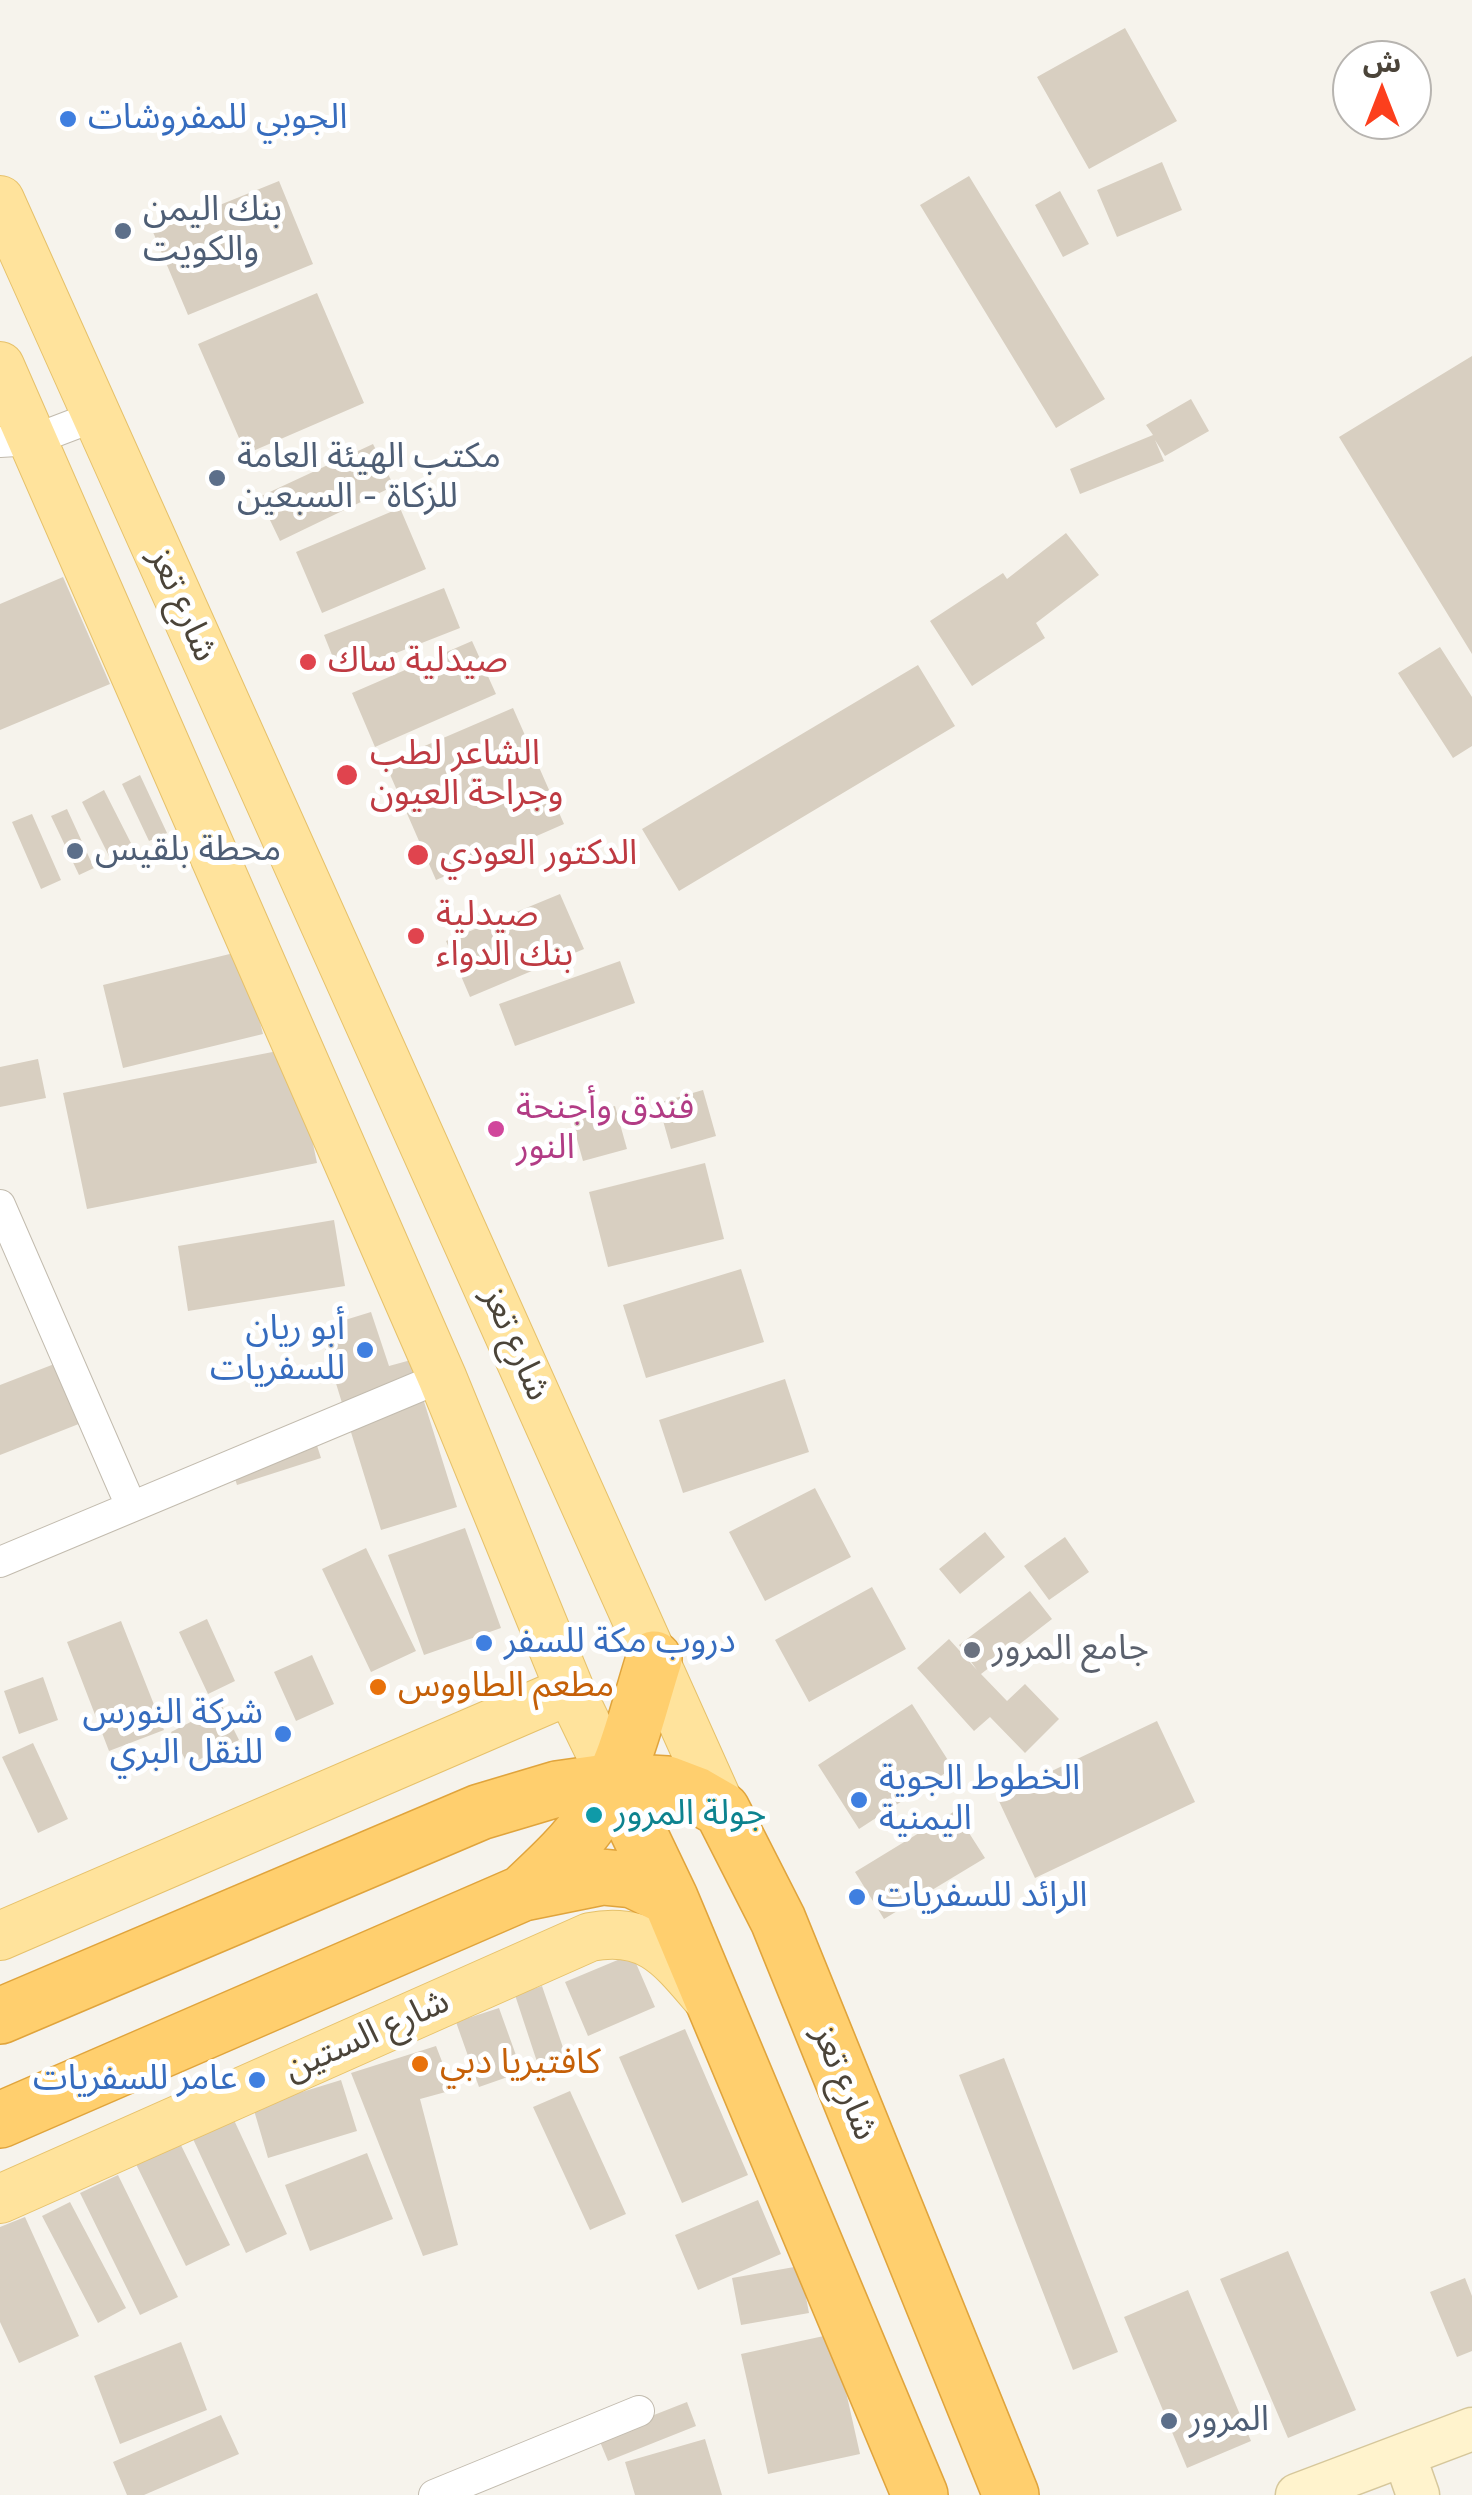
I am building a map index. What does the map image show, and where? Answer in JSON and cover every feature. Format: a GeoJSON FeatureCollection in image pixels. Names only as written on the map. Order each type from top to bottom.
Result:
{"type":"FeatureCollection","features":[{"type":"Feature","properties":{"kind":"highway"},"geometry":{"type":"LineString","coordinates":[[523,1893],[594,1817],[614,1781],[654,1659]]}},
{"type":"Feature","properties":{"kind":"highway"},"geometry":{"type":"LineString","coordinates":[[0,2016],[480,1812],[557,1789],[614,1781],[667,1784],[696,1794],[722,1810]]}},
{"type":"Feature","properties":{"kind":"highway","name":"شارع تعز"},"geometry":{"type":"LineString","coordinates":[[614,1781],[670,1898],[920,2495]]}},
{"type":"Feature","properties":{"kind":"highway","name":"شارع تعز"},"geometry":{"type":"LineString","coordinates":[[722,1810],[778,1920],[1011,2495]]}},
{"type":"Feature","properties":{"kind":"highway"},"geometry":{"type":"LineString","coordinates":[[480,1812],[512,1828],[525,1858],[523,1893]]}},
{"type":"Feature","properties":{"kind":"highway"},"geometry":{"type":"LineString","coordinates":[[670,1898],[669,1886],[678,1861],[700,1846],[726,1846],[747,1860]]}},
{"type":"Feature","properties":{"kind":"highway","name":"شارع الستين"},"geometry":{"type":"LineString","coordinates":[[0,2120],[523,1893],[602,1877],[633,1880],[670,1898]]}},
{"type":"Feature","properties":{"kind":"main road","name":"شارع تعز"},"geometry":{"type":"LineString","coordinates":[[0,200],[722,1810]]}},
{"type":"Feature","properties":{"kind":"main road","name":"شارع تعز"},"geometry":{"type":"LineString","coordinates":[[0,366],[16,441],[442,1376],[570,1690],[614,1781]]}},
{"type":"Feature","properties":{"kind":"main road"},"geometry":{"type":"LineString","coordinates":[[0,1936],[570,1690]]}},
{"type":"Feature","properties":{"kind":"main road","name":"شارع الستين"},"geometry":{"type":"LineString","coordinates":[[0,2199],[590,1937],[618,1934],[651,1942],[678,1963],[717,2010]]}},
{"type":"Feature","properties":{"kind":"street"},"geometry":{"type":"LineString","coordinates":[[16,441],[96,416]]}},
{"type":"Feature","properties":{"kind":"street"},"geometry":{"type":"LineString","coordinates":[[0,1204],[131,1506]]}},
{"type":"Feature","properties":{"kind":"street"},"geometry":{"type":"LineString","coordinates":[[0,1562],[442,1376]]}},
{"type":"Feature","properties":{"kind":"street"},"geometry":{"type":"LineString","coordinates":[[434,2495],[639,2412]]}},
{"type":"Feature","properties":{"kind":"street"},"geometry":{"type":"LineString","coordinates":[[1297,2495],[1472,2429]]}},
{"type":"Feature","properties":{"kind":"street"},"geometry":{"type":"LineString","coordinates":[[1404,2455],[1418,2495]]}},
{"type":"Feature","properties":{"kind":"building"},"geometry":{"type":"Polygon","coordinates":[[[1125,28],[1177,121],[1089,169],[1037,77],[1125,28]]]}},
{"type":"Feature","properties":{"kind":"building"},"geometry":{"type":"Polygon","coordinates":[[[1162,162],[1182,210],[1117,237],[1097,190],[1162,162]]]}},
{"type":"Feature","properties":{"kind":"building"},"geometry":{"type":"Polygon","coordinates":[[[969,176],[1105,399],[1056,428],[920,205],[969,176]]]}},
{"type":"Feature","properties":{"kind":"building"},"geometry":{"type":"Polygon","coordinates":[[[279,181],[313,264],[188,315],[153,232],[279,181]]]}},
{"type":"Feature","properties":{"kind":"building"},"geometry":{"type":"Polygon","coordinates":[[[1060,191],[1089,244],[1063,257],[1035,205],[1060,191]]]}},
{"type":"Feature","properties":{"kind":"building"},"geometry":{"type":"Polygon","coordinates":[[[317,293],[364,403],[246,454],[198,344],[317,293]]]}},
{"type":"Feature","properties":{"kind":"building"},"geometry":{"type":"Polygon","coordinates":[[[1472,356],[1472,654],[1339,437],[1472,356]]]}},
{"type":"Feature","properties":{"kind":"building"},"geometry":{"type":"Polygon","coordinates":[[[1191,399],[1209,431],[1165,456],[1155,440],[1164,461],[1080,494],[1070,469],[1153,435],[1146,425],[1191,399]]]}},
{"type":"Feature","properties":{"kind":"building"},"geometry":{"type":"Polygon","coordinates":[[[373,444],[394,486],[280,541],[259,497],[373,444]]]}},
{"type":"Feature","properties":{"kind":"building"},"geometry":{"type":"Polygon","coordinates":[[[400,508],[426,569],[322,613],[296,552],[400,508]]]}},
{"type":"Feature","properties":{"kind":"building"},"geometry":{"type":"Polygon","coordinates":[[[1066,533],[1099,575],[1036,623],[1045,638],[972,686],[930,621],[1003,573],[1007,579],[1066,533]]]}},
{"type":"Feature","properties":{"kind":"building"},"geometry":{"type":"Polygon","coordinates":[[[63,577],[110,684],[0,730],[0,604],[63,577]]]}},
{"type":"Feature","properties":{"kind":"building"},"geometry":{"type":"Polygon","coordinates":[[[444,588],[460,628],[340,675],[324,635],[444,588]]]}},
{"type":"Feature","properties":{"kind":"building"},"geometry":{"type":"Polygon","coordinates":[[[472,641],[496,694],[375,747],[352,693],[472,641]]]}},
{"type":"Feature","properties":{"kind":"building"},"geometry":{"type":"Polygon","coordinates":[[[1440,647],[1472,697],[1472,746],[1453,758],[1398,673],[1440,647]]]}},
{"type":"Feature","properties":{"kind":"building"},"geometry":{"type":"Polygon","coordinates":[[[918,665],[955,726],[679,891],[642,829],[918,665]]]}},
{"type":"Feature","properties":{"kind":"building"},"geometry":{"type":"Polygon","coordinates":[[[513,708],[564,824],[436,880],[385,763],[513,708]]]}},
{"type":"Feature","properties":{"kind":"building"},"geometry":{"type":"Polygon","coordinates":[[[140,775],[167,833],[149,841],[122,784],[140,775]]]}},
{"type":"Feature","properties":{"kind":"building"},"geometry":{"type":"Polygon","coordinates":[[[104,790],[135,851],[112,862],[82,802],[104,790]]]}},
{"type":"Feature","properties":{"kind":"building"},"geometry":{"type":"Polygon","coordinates":[[[67,809],[94,868],[79,875],[51,816],[67,809]]]}},
{"type":"Feature","properties":{"kind":"building"},"geometry":{"type":"Polygon","coordinates":[[[32,814],[61,880],[41,889],[12,822],[32,814]]]}},
{"type":"Feature","properties":{"kind":"building"},"geometry":{"type":"Polygon","coordinates":[[[560,894],[584,949],[470,997],[446,941],[560,894]]]}},
{"type":"Feature","properties":{"kind":"building"},"geometry":{"type":"Polygon","coordinates":[[[242,951],[263,1034],[123,1068],[103,985],[242,951]]]}},
{"type":"Feature","properties":{"kind":"building"},"geometry":{"type":"Polygon","coordinates":[[[620,961],[635,1003],[515,1046],[499,1004],[620,961]]]}},
{"type":"Feature","properties":{"kind":"building"},"geometry":{"type":"Polygon","coordinates":[[[293,1048],[317,1163],[87,1209],[63,1093],[293,1048]]]}},
{"type":"Feature","properties":{"kind":"building"},"geometry":{"type":"Polygon","coordinates":[[[38,1059],[46,1098],[0,1107],[0,1067],[38,1059]]]}},
{"type":"Feature","properties":{"kind":"building"},"geometry":{"type":"Polygon","coordinates":[[[703,1090],[716,1136],[671,1149],[658,1103],[703,1090]]]}},
{"type":"Feature","properties":{"kind":"building"},"geometry":{"type":"Polygon","coordinates":[[[615,1106],[627,1149],[583,1161],[571,1118],[615,1106]]]}},
{"type":"Feature","properties":{"kind":"building"},"geometry":{"type":"Polygon","coordinates":[[[705,1163],[724,1239],[608,1267],[589,1192],[705,1163]]]}},
{"type":"Feature","properties":{"kind":"building"},"geometry":{"type":"Polygon","coordinates":[[[334,1220],[345,1286],[188,1311],[178,1246],[334,1220]]]}},
{"type":"Feature","properties":{"kind":"building"},"geometry":{"type":"Polygon","coordinates":[[[741,1269],[764,1342],[646,1378],[623,1305],[741,1269]]]}},
{"type":"Feature","properties":{"kind":"building"},"geometry":{"type":"Polygon","coordinates":[[[371,1312],[389,1366],[411,1360],[457,1507],[381,1530],[319,1328],[371,1312]]]}},
{"type":"Feature","properties":{"kind":"building"},"geometry":{"type":"Polygon","coordinates":[[[75,1356],[99,1416],[0,1455],[0,1385],[75,1356]]]}},
{"type":"Feature","properties":{"kind":"building"},"geometry":{"type":"Polygon","coordinates":[[[785,1379],[809,1452],[683,1493],[659,1420],[785,1379]]]}},
{"type":"Feature","properties":{"kind":"building"},"geometry":{"type":"Polygon","coordinates":[[[312,1430],[321,1458],[237,1485],[228,1457],[312,1430]]]}},
{"type":"Feature","properties":{"kind":"building"},"geometry":{"type":"Polygon","coordinates":[[[815,1488],[851,1557],[765,1601],[729,1532],[815,1488]]]}},
{"type":"Feature","properties":{"kind":"building"},"geometry":{"type":"Polygon","coordinates":[[[465,1528],[501,1628],[424,1655],[388,1555],[465,1528]]]}},
{"type":"Feature","properties":{"kind":"building"},"geometry":{"type":"Polygon","coordinates":[[[985,1532],[1005,1557],[960,1594],[939,1569],[985,1532]]]}},
{"type":"Feature","properties":{"kind":"building"},"geometry":{"type":"Polygon","coordinates":[[[1065,1537],[1089,1572],[1049,1600],[1024,1566],[1065,1537]]]}},
{"type":"Feature","properties":{"kind":"building"},"geometry":{"type":"Polygon","coordinates":[[[366,1548],[416,1651],[371,1672],[322,1569],[366,1548]]]}},
{"type":"Feature","properties":{"kind":"building"},"geometry":{"type":"Polygon","coordinates":[[[872,1587],[906,1649],[809,1702],[775,1640],[872,1587]]]}},
{"type":"Feature","properties":{"kind":"building"},"geometry":{"type":"Polygon","coordinates":[[[1030,1591],[1052,1619],[981,1674],[1007,1701],[1025,1684],[1059,1719],[1025,1753],[990,1717],[974,1731],[917,1668],[949,1639],[977,1670],[959,1645],[1030,1591]]]}},
{"type":"Feature","properties":{"kind":"building"},"geometry":{"type":"Polygon","coordinates":[[[207,1619],[235,1681],[208,1694],[179,1632],[207,1619]]]}},
{"type":"Feature","properties":{"kind":"building"},"geometry":{"type":"Polygon","coordinates":[[[121,1621],[164,1730],[109,1751],[67,1642],[121,1621]]]}},
{"type":"Feature","properties":{"kind":"building"},"geometry":{"type":"Polygon","coordinates":[[[312,1655],[334,1704],[296,1721],[274,1672],[312,1655]]]}},
{"type":"Feature","properties":{"kind":"building"},"geometry":{"type":"Polygon","coordinates":[[[43,1677],[58,1720],[19,1734],[4,1691],[43,1677]]]}},
{"type":"Feature","properties":{"kind":"building"},"geometry":{"type":"Polygon","coordinates":[[[912,1704],[953,1768],[859,1829],[818,1765],[912,1704]]]}},
{"type":"Feature","properties":{"kind":"building"},"geometry":{"type":"Polygon","coordinates":[[[222,1706],[239,1740],[188,1765],[171,1732],[222,1706]]]}},
{"type":"Feature","properties":{"kind":"building"},"geometry":{"type":"Polygon","coordinates":[[[1157,1721],[1195,1802],[1035,1878],[997,1797],[1157,1721]]]}},
{"type":"Feature","properties":{"kind":"building"},"geometry":{"type":"Polygon","coordinates":[[[33,1743],[68,1819],[38,1833],[2,1757],[33,1743]]]}},
{"type":"Feature","properties":{"kind":"building"},"geometry":{"type":"Polygon","coordinates":[[[955,1811],[985,1858],[884,1919],[855,1872],[955,1811]]]}},
{"type":"Feature","properties":{"kind":"building"},"geometry":{"type":"Polygon","coordinates":[[[632,1954],[655,2007],[588,2036],[565,1982],[632,1954]]]}},
{"type":"Feature","properties":{"kind":"building"},"geometry":{"type":"Polygon","coordinates":[[[542,1986],[571,2071],[543,2080],[515,1995],[542,1986]]]}},
{"type":"Feature","properties":{"kind":"building"},"geometry":{"type":"Polygon","coordinates":[[[499,2008],[522,2072],[479,2087],[456,2022],[499,2008]]]}},
{"type":"Feature","properties":{"kind":"building"},"geometry":{"type":"Polygon","coordinates":[[[685,2029],[748,2175],[682,2203],[619,2057],[685,2029]]]}},
{"type":"Feature","properties":{"kind":"building"},"geometry":{"type":"Polygon","coordinates":[[[436,2046],[453,2090],[420,2099],[458,2245],[423,2256],[351,2073],[436,2046]]]}},
{"type":"Feature","properties":{"kind":"building"},"geometry":{"type":"Polygon","coordinates":[[[1004,2058],[1118,2352],[1073,2370],[959,2075],[1004,2058]]]}},
{"type":"Feature","properties":{"kind":"building"},"geometry":{"type":"Polygon","coordinates":[[[341,2080],[357,2131],[268,2158],[253,2107],[341,2080]]]}},
{"type":"Feature","properties":{"kind":"building"},"geometry":{"type":"Polygon","coordinates":[[[570,2091],[626,2214],[590,2230],[533,2107],[570,2091]]]}},
{"type":"Feature","properties":{"kind":"building"},"geometry":{"type":"Polygon","coordinates":[[[234,2120],[287,2234],[246,2253],[193,2139],[234,2120]]]}},
{"type":"Feature","properties":{"kind":"building"},"geometry":{"type":"Polygon","coordinates":[[[177,2137],[230,2245],[186,2266],[133,2158],[177,2137]]]}},
{"type":"Feature","properties":{"kind":"building"},"geometry":{"type":"Polygon","coordinates":[[[367,2153],[393,2219],[310,2251],[285,2185],[367,2153]]]}},
{"type":"Feature","properties":{"kind":"building"},"geometry":{"type":"Polygon","coordinates":[[[118,2175],[178,2297],[140,2315],[80,2193],[118,2175]]]}},
{"type":"Feature","properties":{"kind":"building"},"geometry":{"type":"Polygon","coordinates":[[[758,2200],[781,2254],[698,2290],[675,2235],[758,2200]]]}},
{"type":"Feature","properties":{"kind":"building"},"geometry":{"type":"Polygon","coordinates":[[[70,2202],[126,2308],[98,2323],[42,2216],[70,2202]]]}},
{"type":"Feature","properties":{"kind":"building"},"geometry":{"type":"Polygon","coordinates":[[[25,2217],[79,2336],[19,2363],[0,2322],[0,2227],[25,2217]]]}},
{"type":"Feature","properties":{"kind":"building"},"geometry":{"type":"Polygon","coordinates":[[[1288,2251],[1356,2410],[1288,2438],[1220,2279],[1288,2251]]]}},
{"type":"Feature","properties":{"kind":"building"},"geometry":{"type":"Polygon","coordinates":[[[800,2266],[809,2313],[741,2325],[732,2278],[800,2266]]]}},
{"type":"Feature","properties":{"kind":"building"},"geometry":{"type":"Polygon","coordinates":[[[1465,2278],[1472,2296],[1472,2351],[1457,2357],[1430,2292],[1465,2278]]]}},
{"type":"Feature","properties":{"kind":"building"},"geometry":{"type":"Polygon","coordinates":[[[1188,2290],[1251,2441],[1187,2468],[1124,2317],[1188,2290]]]}},
{"type":"Feature","properties":{"kind":"building"},"geometry":{"type":"Polygon","coordinates":[[[833,2334],[860,2454],[768,2474],[741,2354],[833,2334]]]}},
{"type":"Feature","properties":{"kind":"building"},"geometry":{"type":"Polygon","coordinates":[[[181,2342],[207,2410],[120,2444],[94,2376],[181,2342]]]}},
{"type":"Feature","properties":{"kind":"building"},"geometry":{"type":"Polygon","coordinates":[[[687,2402],[696,2426],[608,2461],[598,2437],[687,2402]]]}},
{"type":"Feature","properties":{"kind":"building"},"geometry":{"type":"Polygon","coordinates":[[[221,2415],[239,2454],[144,2495],[127,2495],[113,2462],[221,2415]]]}},
{"type":"Feature","properties":{"kind":"building"},"geometry":{"type":"Polygon","coordinates":[[[705,2439],[722,2495],[635,2495],[625,2462],[705,2439]]]}},
{"type":"Feature","properties":{"kind":"place","name":"الجوبي للمفروشات"},"geometry":{"type":"Point","coordinates":[68,119]}},
{"type":"Feature","properties":{"kind":"place","name":"بنك اليمن والكويت"},"geometry":{"type":"Point","coordinates":[123,231]}},
{"type":"Feature","properties":{"kind":"place","name":"مكتب الهيئة العامة للزكاة - السبعين"},"geometry":{"type":"Point","coordinates":[217,478]}},
{"type":"Feature","properties":{"kind":"place","name":"صيدلية ساك"},"geometry":{"type":"Point","coordinates":[308,662]}},
{"type":"Feature","properties":{"kind":"place","name":"الشاعر لطب وجراحة العيون"},"geometry":{"type":"Point","coordinates":[347,775]}},
{"type":"Feature","properties":{"kind":"place","name":"محطة بلقيس"},"geometry":{"type":"Point","coordinates":[75,851]}},
{"type":"Feature","properties":{"kind":"place","name":"الدكتور العودي"},"geometry":{"type":"Point","coordinates":[418,855]}},
{"type":"Feature","properties":{"kind":"place","name":"صيدلية بنك الدواء"},"geometry":{"type":"Point","coordinates":[416,936]}},
{"type":"Feature","properties":{"kind":"place","name":"فندق وأجنحة النور"},"geometry":{"type":"Point","coordinates":[496,1129]}},
{"type":"Feature","properties":{"kind":"place","name":"أبو ريان للسفريات"},"geometry":{"type":"Point","coordinates":[365,1350]}},
{"type":"Feature","properties":{"kind":"place","name":"دروب مكة للسفر"},"geometry":{"type":"Point","coordinates":[484,1643]}},
{"type":"Feature","properties":{"kind":"place","name":"جامع المرور"},"geometry":{"type":"Point","coordinates":[972,1650]}},
{"type":"Feature","properties":{"kind":"place","name":"مطعم الطاووس"},"geometry":{"type":"Point","coordinates":[378,1687]}},
{"type":"Feature","properties":{"kind":"place","name":"شركة النورس للنقل البري"},"geometry":{"type":"Point","coordinates":[283,1734]}},
{"type":"Feature","properties":{"kind":"place","name":"الخطوط الجوية اليمنية"},"geometry":{"type":"Point","coordinates":[859,1800]}},
{"type":"Feature","properties":{"kind":"place","name":"جولة المرور"},"geometry":{"type":"Point","coordinates":[594,1815]}},
{"type":"Feature","properties":{"kind":"place","name":"الرائد للسفريات"},"geometry":{"type":"Point","coordinates":[857,1897]}},
{"type":"Feature","properties":{"kind":"place","name":"كافتيريا دبي"},"geometry":{"type":"Point","coordinates":[420,2064]}},
{"type":"Feature","properties":{"kind":"place","name":"عامر للسفريات"},"geometry":{"type":"Point","coordinates":[257,2080]}},
{"type":"Feature","properties":{"kind":"place","name":"المرور"},"geometry":{"type":"Point","coordinates":[1169,2421]}}]}
